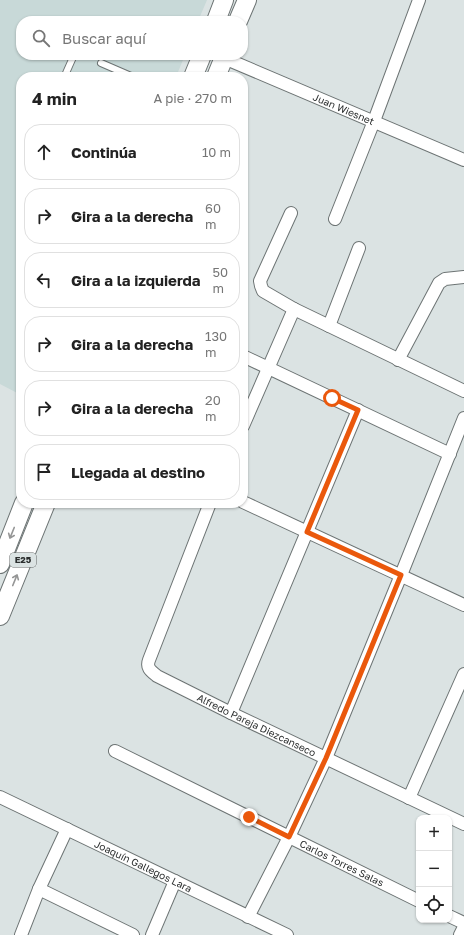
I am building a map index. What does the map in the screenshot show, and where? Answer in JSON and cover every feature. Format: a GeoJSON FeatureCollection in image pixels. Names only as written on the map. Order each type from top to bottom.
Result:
{"type":"FeatureCollection","features":[{"type":"Feature","properties":{"kind":"main road"},"geometry":{"type":"LineString","coordinates":[[218,16],[224,0]]}},
{"type":"Feature","properties":{"kind":"main road"},"geometry":{"type":"LineString","coordinates":[[240,16],[247,0]]}},
{"type":"Feature","properties":{"kind":"main road"},"geometry":{"type":"LineString","coordinates":[[196,72],[200,60]]}},
{"type":"Feature","properties":{"kind":"main road"},"geometry":{"type":"LineString","coordinates":[[218,72],[223,60]]}},
{"type":"Feature","properties":{"kind":"main road","name":"E25"},"geometry":{"type":"LineString","coordinates":[[0,564],[22,508]]}},
{"type":"Feature","properties":{"kind":"main road","name":"E25"},"geometry":{"type":"LineString","coordinates":[[0,616],[44,508]]}},
{"type":"Feature","properties":{"kind":"street"},"geometry":{"type":"LineString","coordinates":[[335,219],[374,121],[419,0]]}},
{"type":"Feature","properties":{"kind":"street","name":"Juan Wiesnet"},"geometry":{"type":"LineString","coordinates":[[234,60],[464,160]]}},
{"type":"Feature","properties":{"kind":"street"},"geometry":{"type":"LineString","coordinates":[[291,213],[260,281],[263,291],[294,309],[464,391]]}},
{"type":"Feature","properties":{"kind":"street"},"geometry":{"type":"LineString","coordinates":[[329,326],[359,248]]}},
{"type":"Feature","properties":{"kind":"street"},"geometry":{"type":"LineString","coordinates":[[398,360],[439,283],[445,279],[464,277]]}},
{"type":"Feature","properties":{"kind":"street"},"geometry":{"type":"LineString","coordinates":[[248,414],[294,309]]}},
{"type":"Feature","properties":{"kind":"street"},"geometry":{"type":"LineString","coordinates":[[248,358],[450,454]]}},
{"type":"Feature","properties":{"kind":"street"},"geometry":{"type":"LineString","coordinates":[[231,713],[358,410]]}},
{"type":"Feature","properties":{"kind":"street"},"geometry":{"type":"LineString","coordinates":[[248,917],[289,837],[326,758],[464,418]]}},
{"type":"Feature","properties":{"kind":"street"},"geometry":{"type":"LineString","coordinates":[[248,504],[464,604]]}},
{"type":"Feature","properties":{"kind":"street","name":"Alfredo Pareja Diezcanseco"},"geometry":{"type":"LineString","coordinates":[[208,508],[148,663],[150,671],[157,676],[231,713],[464,824]]}},
{"type":"Feature","properties":{"kind":"street"},"geometry":{"type":"LineString","coordinates":[[409,798],[464,674]]}},
{"type":"Feature","properties":{"kind":"street","name":"Carlos Torres Salas"},"geometry":{"type":"LineString","coordinates":[[115,751],[416,900]]}},
{"type":"Feature","properties":{"kind":"street","name":"Joaquín Gallegos Lara"},"geometry":{"type":"LineString","coordinates":[[0,797],[248,917],[273,932],[287,935]]}},
{"type":"Feature","properties":{"kind":"street"},"geometry":{"type":"LineString","coordinates":[[21,935],[39,889],[67,829]]}},
{"type":"Feature","properties":{"kind":"street"},"geometry":{"type":"LineString","coordinates":[[152,935],[175,881]]}},
{"type":"Feature","properties":{"kind":"street"},"geometry":{"type":"LineString","coordinates":[[39,889],[133,935]]}},
{"type":"Feature","properties":{"kind":"street"},"geometry":{"type":"LineString","coordinates":[[452,917],[464,923]]}},
{"type":"Feature","properties":{"kind":"street"},"geometry":{"type":"LineString","coordinates":[[460,935],[464,927]]}},
{"type":"Feature","properties":{"kind":"lane"},"geometry":{"type":"LineString","coordinates":[[66,72],[72,60]]}},
{"type":"Feature","properties":{"kind":"lane"},"geometry":{"type":"LineString","coordinates":[[101,63],[122,72]]}},
{"type":"Feature","properties":{"kind":"shaded area"},"geometry":{"type":"Polygon","coordinates":[[[0,0],[207,0],[200,16],[16,16],[16,60],[183,60],[178,72],[16,72],[16,392],[0,384],[0,0]]]}},
{"type":"Feature","properties":{"kind":"route"},"geometry":{"type":"LineString","coordinates":[[249,817],[289,837],[326,758],[401,575],[307,532],[358,410],[332,398]]}}]}
